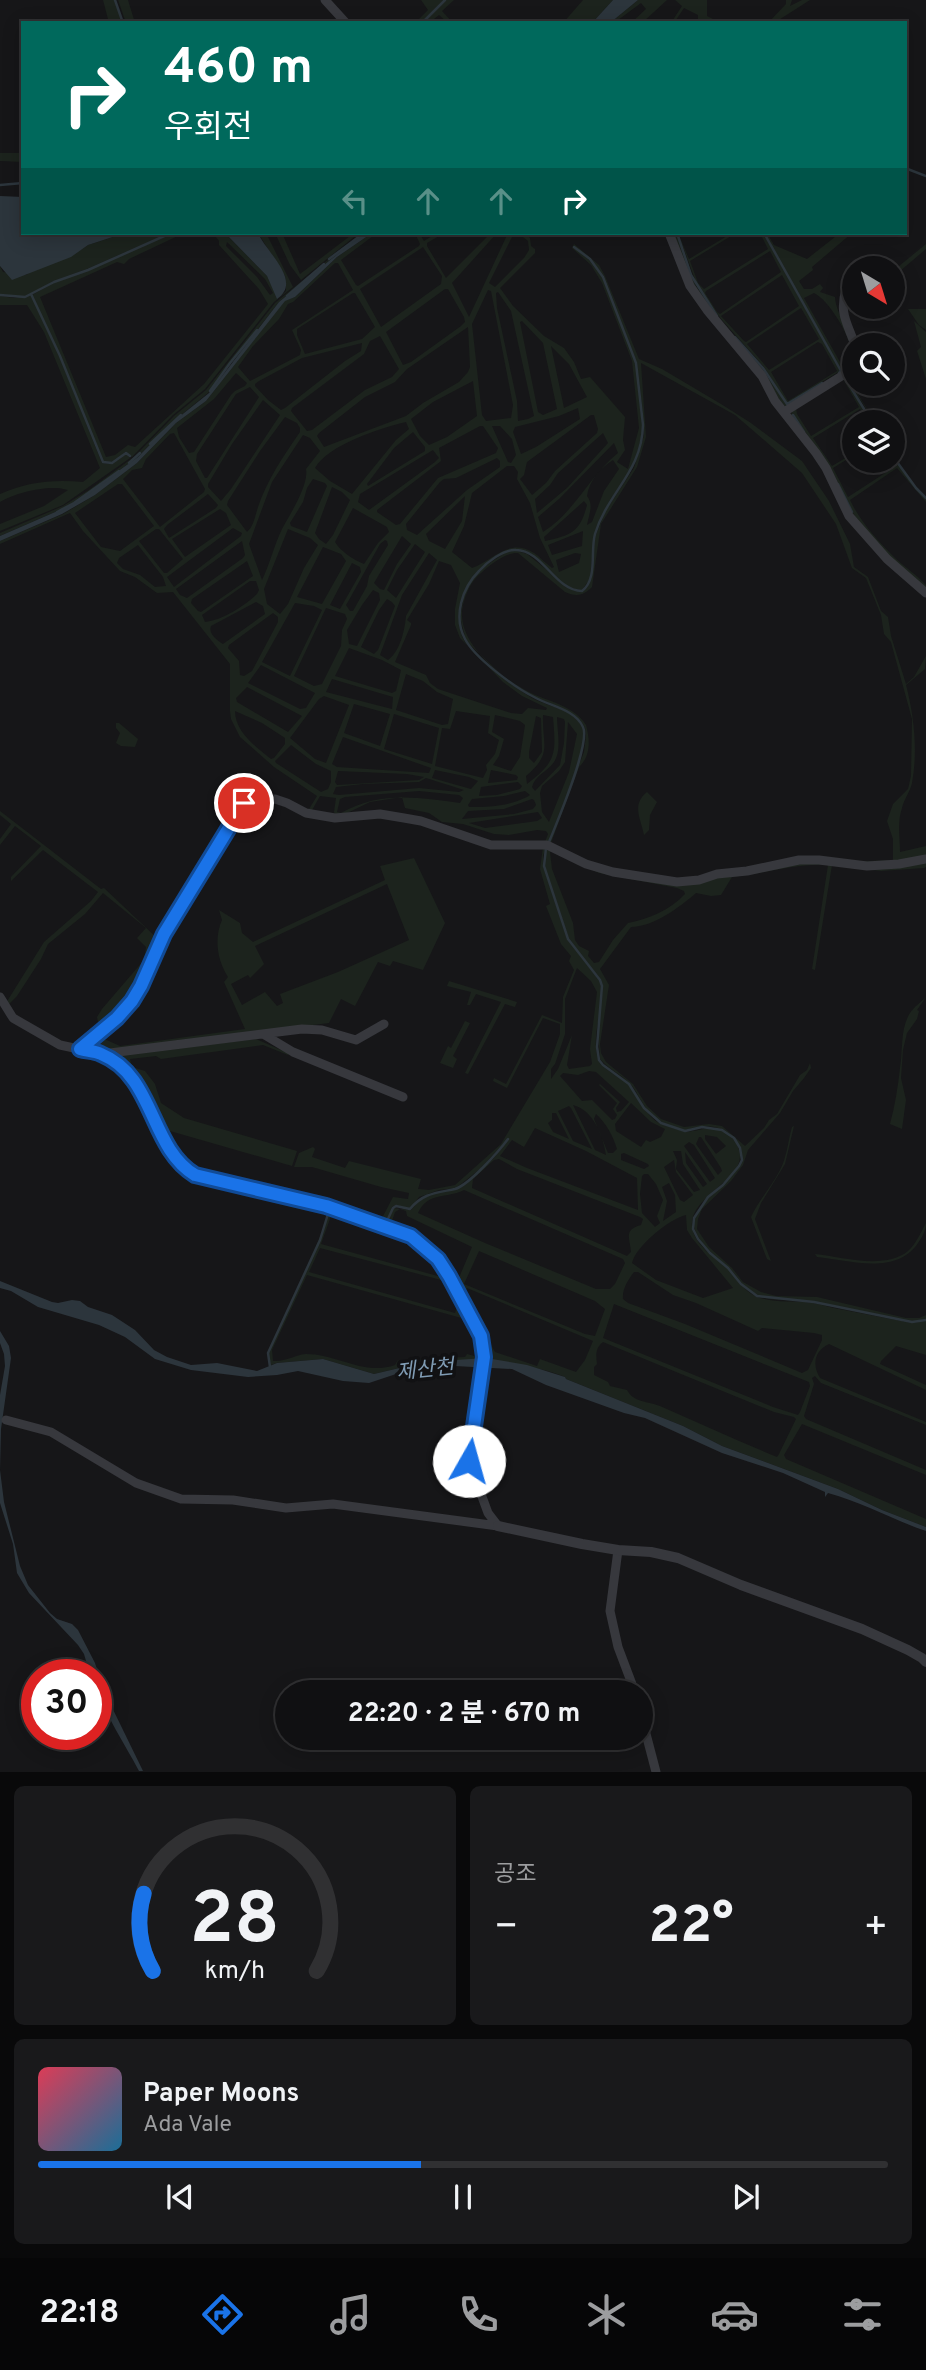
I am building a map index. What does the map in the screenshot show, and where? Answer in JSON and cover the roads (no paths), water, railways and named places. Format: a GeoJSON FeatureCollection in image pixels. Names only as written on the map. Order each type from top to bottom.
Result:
{"type":"FeatureCollection","features":[{"type":"Feature","properties":{"kind":"street"},"geometry":{"type":"LineString","coordinates":[[325,0],[344,21]]}},
{"type":"Feature","properties":{"kind":"street"},"geometry":{"type":"LineString","coordinates":[[670,235],[690,286],[762,376],[784,412],[826,468],[854,523],[887,559],[926,593]]}},
{"type":"Feature","properties":{"kind":"street"},"geometry":{"type":"LineString","coordinates":[[784,412],[842,376]]}},
{"type":"Feature","properties":{"kind":"street"},"geometry":{"type":"LineString","coordinates":[[80,1049],[117,1018],[132,1001],[169,925],[248,800],[275,799],[306,813],[335,818],[380,814],[421,821],[491,845],[547,845],[586,864],[613,872],[677,882],[799,860],[867,866],[926,859]]}},
{"type":"Feature","properties":{"kind":"street"},"geometry":{"type":"LineString","coordinates":[[0,997],[13,1018],[60,1045],[102,1054],[302,1029],[322,1030],[355,1040],[384,1024]]}},
{"type":"Feature","properties":{"kind":"street"},"geometry":{"type":"LineString","coordinates":[[264,1034],[293,1052],[403,1097]]}},
{"type":"Feature","properties":{"kind":"street"},"geometry":{"type":"LineString","coordinates":[[102,1054],[137,1083],[168,1145],[189,1171],[201,1177],[315,1203],[405,1233],[438,1259],[484,1344],[469,1461],[488,1513],[498,1526]]}},
{"type":"Feature","properties":{"kind":"street"},"geometry":{"type":"LineString","coordinates":[[6,1420],[51,1432],[136,1483],[152,1491],[181,1499],[233,1500],[286,1508],[333,1504],[498,1526],[618,1550],[663,1554],[862,1629],[926,1662]]}},
{"type":"Feature","properties":{"kind":"street"},"geometry":{"type":"LineString","coordinates":[[618,1550],[610,1611],[618,1647],[630,1680]]}},
{"type":"Feature","properties":{"kind":"street"},"geometry":{"type":"LineString","coordinates":[[650,1750],[656,1772]]}},
{"type":"Feature","properties":{"kind":"water"},"geometry":{"type":"Polygon","coordinates":[[[613,0],[638,0],[612,21],[594,21],[613,0]]]}},
{"type":"Feature","properties":{"kind":"water"},"geometry":{"type":"Polygon","coordinates":[[[0,196],[21,197],[21,235],[119,235],[88,245],[71,257],[12,280],[0,266],[0,196]]]}},
{"type":"Feature","properties":{"kind":"water"},"geometry":{"type":"Polygon","coordinates":[[[227,235],[259,235],[285,275],[284,292],[277,299],[267,276],[227,235]]]}},
{"type":"Feature","properties":{"kind":"water"},"geometry":{"type":"Polygon","coordinates":[[[361,235],[369,235],[337,257],[295,297],[285,301],[206,401],[176,423],[137,463],[95,495],[62,514],[0,541],[0,536],[69,506],[138,457],[169,425],[209,393],[279,302],[361,235]]]}},
{"type":"Feature","properties":{"kind":"water","name":"제산천"},"geometry":{"type":"Polygon","coordinates":[[[0,1281],[52,1302],[80,1301],[88,1307],[112,1315],[135,1330],[154,1350],[191,1365],[217,1363],[257,1371],[277,1363],[323,1359],[374,1374],[425,1362],[486,1358],[527,1365],[565,1377],[683,1426],[722,1446],[838,1489],[926,1527],[926,1531],[841,1497],[828,1493],[825,1497],[825,1492],[783,1473],[722,1453],[645,1418],[546,1385],[512,1369],[455,1366],[396,1374],[369,1383],[343,1381],[298,1371],[248,1377],[191,1370],[155,1359],[125,1337],[99,1325],[38,1307],[11,1291],[0,1288],[0,1281]]]}},
{"type":"Feature","properties":{"kind":"water"},"geometry":{"type":"Polygon","coordinates":[[[0,1331],[9,1346],[11,1358],[1,1429],[0,1470],[0,1395],[5,1366],[0,1331]]]}},
{"type":"Feature","properties":{"kind":"water"},"geometry":{"type":"Polygon","coordinates":[[[0,1470],[4,1502],[20,1566],[28,1585],[50,1613],[78,1630],[93,1659],[85,1659],[78,1645],[29,1593],[17,1573],[13,1544],[0,1503],[0,1470]]]}},
{"type":"Feature","properties":{"kind":"water"},"geometry":{"type":"Polygon","coordinates":[[[112,1707],[143,1771],[139,1771],[113,1724],[112,1707]]]}},
{"type":"Feature","properties":{"kind":"waterway"},"geometry":{"type":"LineString","coordinates":[[115,0],[122,21]]}},
{"type":"Feature","properties":{"kind":"waterway"},"geometry":{"type":"LineString","coordinates":[[424,21],[445,0]]}},
{"type":"Feature","properties":{"kind":"waterway"},"geometry":{"type":"LineString","coordinates":[[907,169],[926,176]]}},
{"type":"Feature","properties":{"kind":"waterway"},"geometry":{"type":"LineString","coordinates":[[0,185],[21,183]]}},
{"type":"Feature","properties":{"kind":"waterway"},"geometry":{"type":"LineString","coordinates":[[0,295],[25,297],[54,282],[167,235]]}},
{"type":"Feature","properties":{"kind":"waterway"},"geometry":{"type":"LineString","coordinates":[[329,259],[361,235]]}},
{"type":"Feature","properties":{"kind":"waterway"},"geometry":{"type":"LineString","coordinates":[[678,235],[691,275],[717,316]]}},
{"type":"Feature","properties":{"kind":"waterway"},"geometry":{"type":"LineString","coordinates":[[765,235],[841,371],[839,373]]}},
{"type":"Feature","properties":{"kind":"waterway"},"geometry":{"type":"LineString","coordinates":[[549,842],[578,765],[584,736],[583,727],[574,716],[526,692],[486,663],[465,639],[461,630],[460,612],[464,594],[482,567],[511,550],[534,556],[564,585],[582,591],[590,579],[595,534],[601,519],[637,456],[643,425],[636,363],[603,277],[590,259],[574,247]]}},
{"type":"Feature","properties":{"kind":"waterway"},"geometry":{"type":"LineString","coordinates":[[287,296],[324,264]]}},
{"type":"Feature","properties":{"kind":"waterway"},"geometry":{"type":"LineString","coordinates":[[31,294],[60,356],[103,462],[112,463],[126,453],[130,456]]}},
{"type":"Feature","properties":{"kind":"waterway"},"geometry":{"type":"LineString","coordinates":[[210,391],[257,330]]}},
{"type":"Feature","properties":{"kind":"waterway"},"geometry":{"type":"LineString","coordinates":[[735,337],[763,368],[787,404],[822,383]]}},
{"type":"Feature","properties":{"kind":"waterway"},"geometry":{"type":"LineString","coordinates":[[856,396],[865,410]]}},
{"type":"Feature","properties":{"kind":"waterway"},"geometry":{"type":"LineString","coordinates":[[150,444],[181,415]]}},
{"type":"Feature","properties":{"kind":"waterway"},"geometry":{"type":"LineString","coordinates":[[793,415],[804,432]]}},
{"type":"Feature","properties":{"kind":"waterway"},"geometry":{"type":"LineString","coordinates":[[129,463],[140,453]]}},
{"type":"Feature","properties":{"kind":"waterway"},"geometry":{"type":"LineString","coordinates":[[57,512],[119,471]]}},
{"type":"Feature","properties":{"kind":"waterway"},"geometry":{"type":"LineString","coordinates":[[905,473],[926,498]]}},
{"type":"Feature","properties":{"kind":"waterway"},"geometry":{"type":"LineString","coordinates":[[838,484],[852,512]]}},
{"type":"Feature","properties":{"kind":"waterway"},"geometry":{"type":"LineString","coordinates":[[546,848],[544,866],[568,939],[602,986],[597,1047],[599,1060],[629,1084],[644,1108],[661,1123],[685,1131],[702,1127],[722,1130],[734,1138],[740,1148],[742,1160],[739,1166],[723,1185],[708,1197],[694,1218],[693,1229],[698,1239],[741,1284],[757,1296],[814,1302],[912,1322],[926,1320]]}},
{"type":"Feature","properties":{"kind":"waterway"},"geometry":{"type":"LineString","coordinates":[[387,1221],[396,1206],[410,1209],[425,1197],[461,1186],[483,1167],[508,1139]]}},
{"type":"Feature","properties":{"kind":"waterway"},"geometry":{"type":"LineString","coordinates":[[270,1367],[268,1353],[320,1240],[328,1214],[380,1229]]}}]}
